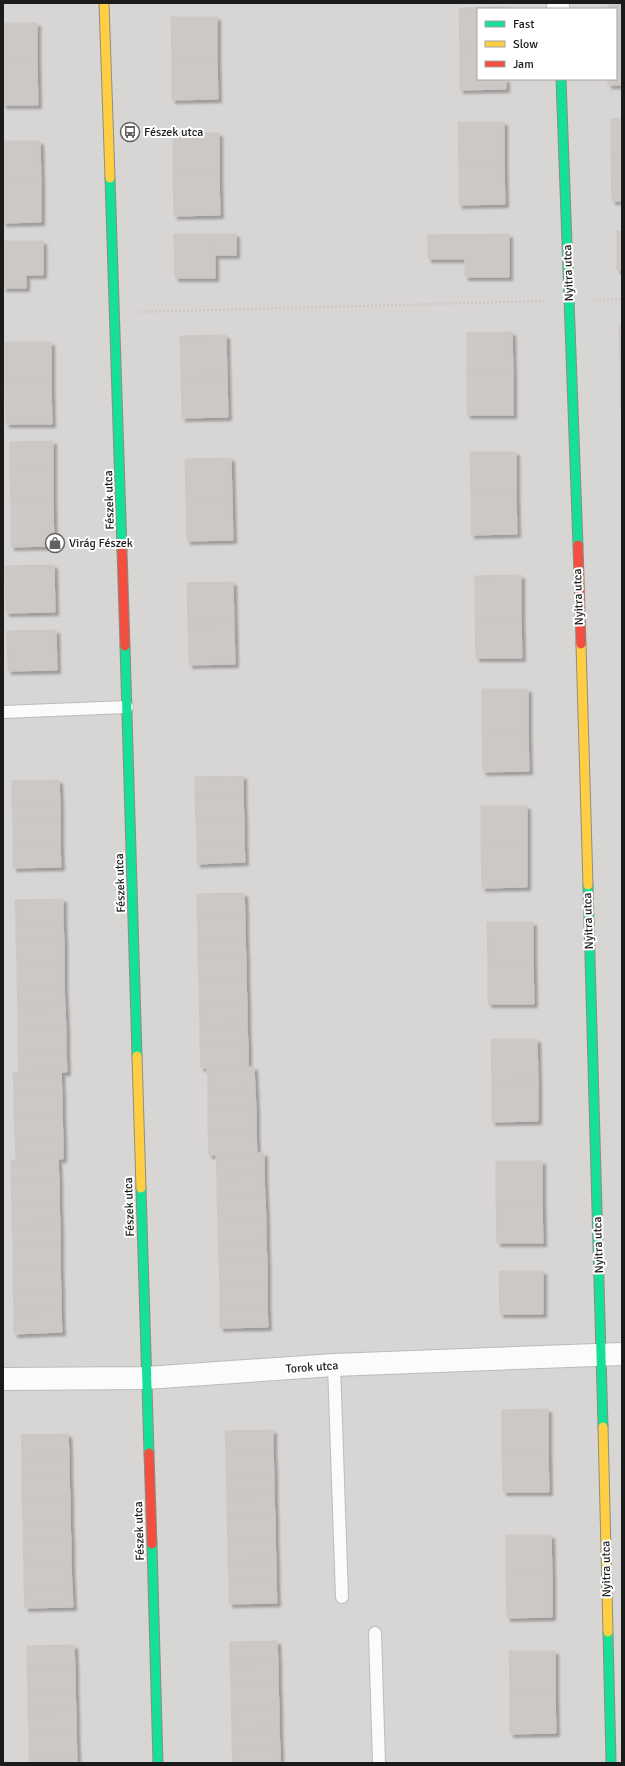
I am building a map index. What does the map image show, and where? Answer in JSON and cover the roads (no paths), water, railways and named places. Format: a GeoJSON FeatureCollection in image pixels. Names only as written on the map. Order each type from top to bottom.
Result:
{"type":"FeatureCollection","features":[{"type":"Feature","properties":{"kind":"street","name":"Fészek utca"},"geometry":{"type":"LineString","coordinates":[[104,3],[128,707],[158,1763]]}},
{"type":"Feature","properties":{"kind":"street","name":"Nyitra utca"},"geometry":{"type":"LineString","coordinates":[[561,80],[611,1354],[611,1763]]}},
{"type":"Feature","properties":{"kind":"street","name":"Torok utca"},"geometry":{"type":"LineString","coordinates":[[3,1379],[146,1378],[334,1365],[611,1354]]}},
{"type":"Feature","properties":{"kind":"lane"},"geometry":{"type":"LineString","coordinates":[[3,712],[128,707]]}},
{"type":"Feature","properties":{"kind":"lane"},"geometry":{"type":"LineString","coordinates":[[334,1365],[342,1597]]}},
{"type":"Feature","properties":{"kind":"lane"},"geometry":{"type":"LineString","coordinates":[[375,1634],[379,1763]]}},
{"type":"Feature","properties":{"kind":"place","name":"Fészek utca"},"geometry":{"type":"Point","coordinates":[130,132]}},
{"type":"Feature","properties":{"kind":"place","name":"Virág Fészek"},"geometry":{"type":"Point","coordinates":[55,543]}}]}
